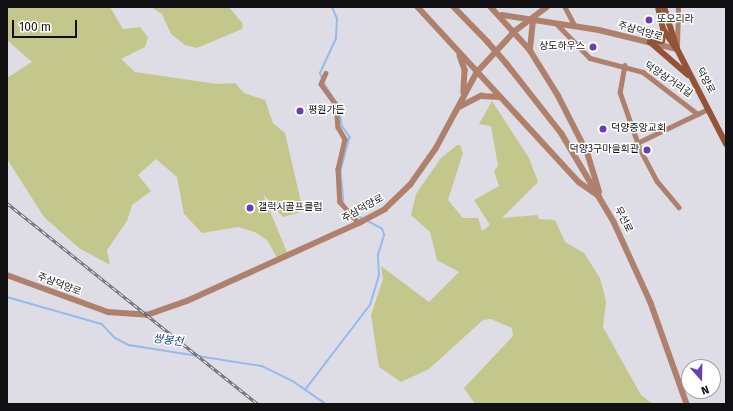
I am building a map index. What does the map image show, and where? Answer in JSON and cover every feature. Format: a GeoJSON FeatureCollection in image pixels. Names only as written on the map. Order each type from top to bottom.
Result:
{"type":"FeatureCollection","features":[{"type":"Feature","properties":{"kind":"main road","name":"덕양로"},"geometry":{"type":"LineString","coordinates":[[658,7],[664,29],[677,49],[726,144]]}},
{"type":"Feature","properties":{"kind":"main road","name":"덕양로"},"geometry":{"type":"LineString","coordinates":[[664,7],[677,49]]}},
{"type":"Feature","properties":{"kind":"main road"},"geometry":{"type":"LineString","coordinates":[[650,42],[662,41],[664,29]]}},
{"type":"Feature","properties":{"kind":"main road"},"geometry":{"type":"LineString","coordinates":[[650,42],[693,81]]}},
{"type":"Feature","properties":{"kind":"street"},"geometry":{"type":"LineString","coordinates":[[418,7],[476,72],[579,182],[601,198]]}},
{"type":"Feature","properties":{"kind":"street","name":"무선로"},"geometry":{"type":"LineString","coordinates":[[454,7],[507,64],[562,134],[601,198],[651,303],[686,404]]}},
{"type":"Feature","properties":{"kind":"street"},"geometry":{"type":"LineString","coordinates":[[491,7],[516,31],[530,50],[585,148],[601,198]]}},
{"type":"Feature","properties":{"kind":"street"},"geometry":{"type":"LineString","coordinates":[[496,11],[510,18],[533,18],[547,7]]}},
{"type":"Feature","properties":{"kind":"street"},"geometry":{"type":"LineString","coordinates":[[565,7],[575,26]]}},
{"type":"Feature","properties":{"kind":"street","name":"덕양로"},"geometry":{"type":"LineString","coordinates":[[677,49],[678,7]]}},
{"type":"Feature","properties":{"kind":"street"},"geometry":{"type":"LineString","coordinates":[[530,50],[533,18]]}},
{"type":"Feature","properties":{"kind":"street","name":"주삼덕양로"},"geometry":{"type":"LineString","coordinates":[[7,275],[108,312],[147,315],[187,301],[360,223],[394,202],[413,182],[459,108],[476,72],[516,31],[533,18],[677,49]]}},
{"type":"Feature","properties":{"kind":"street","name":"덕양삼거리길"},"geometry":{"type":"LineString","coordinates":[[557,24],[590,58],[624,66],[649,76],[698,114]]}},
{"type":"Feature","properties":{"kind":"street"},"geometry":{"type":"LineString","coordinates":[[457,50],[465,70],[464,96]]}},
{"type":"Feature","properties":{"kind":"street"},"geometry":{"type":"LineString","coordinates":[[624,66],[620,92],[639,142],[657,181],[679,208]]}},
{"type":"Feature","properties":{"kind":"street"},"geometry":{"type":"LineString","coordinates":[[326,73],[321,83],[336,105],[338,127],[345,139],[338,169],[342,186],[340,202],[360,223]]}},
{"type":"Feature","properties":{"kind":"street"},"geometry":{"type":"LineString","coordinates":[[459,108],[481,96],[502,99]]}},
{"type":"Feature","properties":{"kind":"street"},"geometry":{"type":"LineString","coordinates":[[639,142],[708,109]]}},
{"type":"Feature","properties":{"kind":"green space"},"geometry":{"type":"Polygon","coordinates":[[[7,7],[110,7],[123,29],[140,27],[148,37],[145,47],[121,59],[135,72],[217,84],[235,83],[244,93],[265,100],[273,123],[285,133],[301,202],[298,213],[283,217],[263,194],[289,257],[279,261],[267,240],[255,232],[238,227],[202,233],[184,214],[177,177],[156,159],[138,175],[151,191],[132,205],[127,221],[107,250],[110,265],[79,248],[44,217],[7,159],[7,78],[32,62],[7,40],[7,7]]]}},
{"type":"Feature","properties":{"kind":"green space"},"geometry":{"type":"Polygon","coordinates":[[[151,7],[229,7],[243,24],[242,29],[197,48],[185,45],[171,34],[162,14],[151,7]]]}},
{"type":"Feature","properties":{"kind":"green space"},"geometry":{"type":"Polygon","coordinates":[[[492,101],[529,158],[538,182],[502,218],[537,215],[539,219],[555,220],[565,242],[584,253],[600,278],[606,301],[603,327],[641,395],[653,404],[475,404],[464,388],[513,336],[512,328],[491,319],[483,320],[429,369],[401,382],[379,367],[371,315],[383,279],[381,266],[429,302],[459,272],[437,260],[430,232],[411,215],[416,194],[441,158],[457,145],[460,145],[463,153],[448,200],[463,218],[478,218],[482,231],[490,225],[474,200],[499,186],[494,171],[498,166],[491,126],[479,124],[492,101]]]}},
{"type":"Feature","properties":{"kind":"waterway"},"geometry":{"type":"LineString","coordinates":[[322,79],[320,73],[336,38],[337,19],[332,7]]}},
{"type":"Feature","properties":{"kind":"waterway"},"geometry":{"type":"LineString","coordinates":[[324,83],[339,106],[342,126],[350,137],[341,170],[344,204]]}},
{"type":"Feature","properties":{"kind":"waterway"},"geometry":{"type":"LineString","coordinates":[[353,213],[364,219]]}},
{"type":"Feature","properties":{"kind":"waterway"},"geometry":{"type":"LineString","coordinates":[[305,390],[370,305],[379,276],[378,255],[384,235],[382,229],[367,221]]}},
{"type":"Feature","properties":{"kind":"waterway","name":"쌍봉천"},"geometry":{"type":"LineString","coordinates":[[7,297],[102,324],[115,338],[129,345],[262,366],[293,381],[326,404]]}},
{"type":"Feature","properties":{"kind":"railway"},"geometry":{"type":"LineString","coordinates":[[7,203],[258,404]]}},
{"type":"Feature","properties":{"kind":"place","name":"또오리라"},"geometry":{"type":"Point","coordinates":[649,20]}},
{"type":"Feature","properties":{"kind":"place","name":"상도하우스"},"geometry":{"type":"Point","coordinates":[593,47]}},
{"type":"Feature","properties":{"kind":"place","name":"평원가든"},"geometry":{"type":"Point","coordinates":[300,111]}},
{"type":"Feature","properties":{"kind":"place","name":"덕양중앙교회"},"geometry":{"type":"Point","coordinates":[603,129]}},
{"type":"Feature","properties":{"kind":"place","name":"덕양3구마을회관"},"geometry":{"type":"Point","coordinates":[647,150]}},
{"type":"Feature","properties":{"kind":"place","name":"갤럭시골프클럽"},"geometry":{"type":"Point","coordinates":[250,208]}}]}
